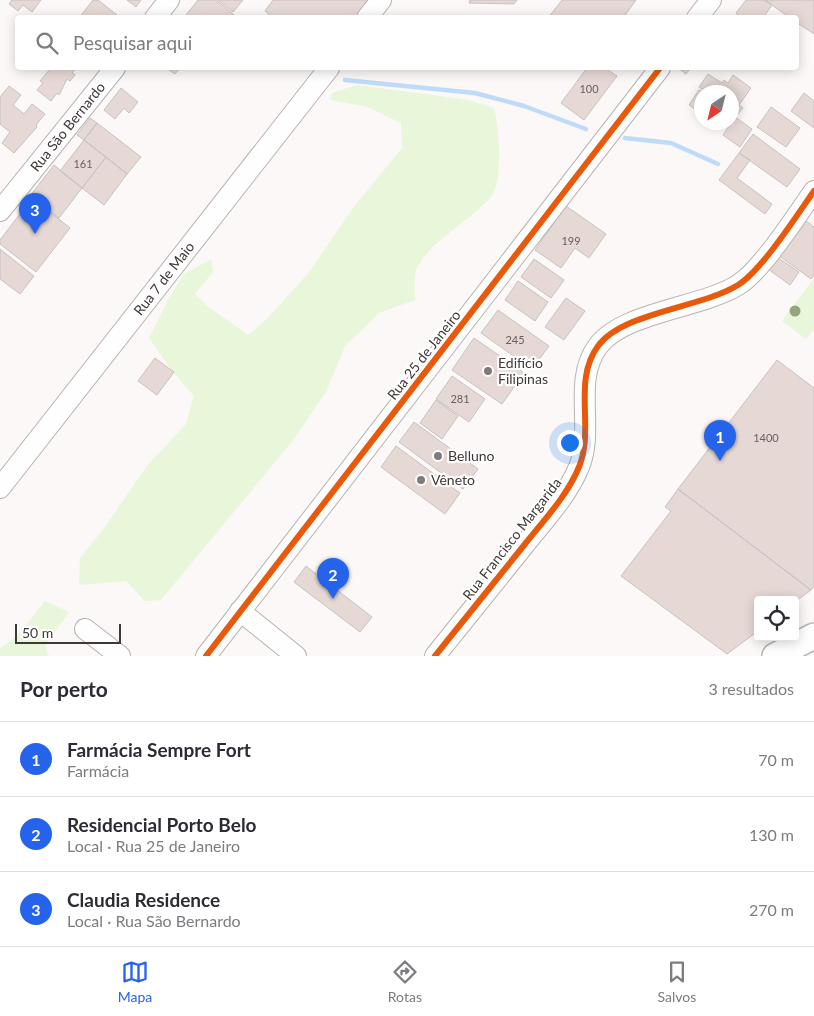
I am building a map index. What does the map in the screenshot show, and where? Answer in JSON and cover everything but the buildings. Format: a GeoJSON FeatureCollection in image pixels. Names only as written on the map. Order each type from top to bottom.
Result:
{"type":"FeatureCollection","features":[{"type":"Feature","properties":{"kind":"main road"},"geometry":{"type":"LineString","coordinates":[[775,656],[814,636]]}},
{"type":"Feature","properties":{"kind":"street"},"geometry":{"type":"LineString","coordinates":[[157,15],[169,0]]}},
{"type":"Feature","properties":{"kind":"street"},"geometry":{"type":"LineString","coordinates":[[370,15],[381,0]]}},
{"type":"Feature","properties":{"kind":"street"},"geometry":{"type":"LineString","coordinates":[[700,15],[711,0]]}},
{"type":"Feature","properties":{"kind":"street","name":"Rua São Bernardo"},"geometry":{"type":"LineString","coordinates":[[0,211],[113,70]]}},
{"type":"Feature","properties":{"kind":"street","name":"Rua 7 de Maio"},"geometry":{"type":"LineString","coordinates":[[0,488],[322,70]]}},
{"type":"Feature","properties":{"kind":"street","name":"Rua 25 de Janeiro"},"geometry":{"type":"LineString","coordinates":[[206,656],[658,70]]}},
{"type":"Feature","properties":{"kind":"street","name":"Rua Francisco Margarida"},"geometry":{"type":"LineString","coordinates":[[435,656],[555,507],[573,480],[580,465],[585,438],[586,372],[590,358],[598,345],[608,334],[623,326],[710,298],[739,284],[762,260],[814,191]]}},
{"type":"Feature","properties":{"kind":"street"},"geometry":{"type":"LineString","coordinates":[[240,611],[296,656]]}},
{"type":"Feature","properties":{"kind":"street"},"geometry":{"type":"LineString","coordinates":[[85,629],[120,656]]}},
{"type":"Feature","properties":{"kind":"green space"},"geometry":{"type":"Polygon","coordinates":[[[357,85],[468,100],[494,108],[499,168],[494,190],[490,198],[425,256],[415,273],[415,300],[379,313],[345,346],[326,392],[294,439],[161,600],[145,601],[126,581],[79,585],[80,558],[105,527],[147,466],[186,424],[194,396],[172,371],[149,338],[183,275],[211,259],[213,272],[195,294],[207,306],[248,335],[267,319],[310,271],[353,208],[402,148],[401,123],[368,107],[330,100],[332,93],[357,85]]]}},
{"type":"Feature","properties":{"kind":"green space"},"geometry":{"type":"Polygon","coordinates":[[[814,278],[814,332],[812,331],[806,339],[782,321],[814,278]]]}},
{"type":"Feature","properties":{"kind":"green space"},"geometry":{"type":"Polygon","coordinates":[[[45,601],[69,612],[45,646],[49,656],[0,656],[0,649],[20,633],[45,601]]]}},
{"type":"Feature","properties":{"kind":"waterway"},"geometry":{"type":"LineString","coordinates":[[345,80],[475,93],[524,106],[586,129]]}},
{"type":"Feature","properties":{"kind":"waterway"},"geometry":{"type":"LineString","coordinates":[[625,138],[671,143],[718,164]]}},
{"type":"Feature","properties":{"kind":"cycle path"},"geometry":{"type":"LineString","coordinates":[[206,656],[658,70]]}},
{"type":"Feature","properties":{"kind":"cycle path"},"geometry":{"type":"LineString","coordinates":[[435,656],[555,507],[574,478],[579,467],[585,437],[586,374],[590,360],[598,346],[625,325],[722,293],[738,285],[768,255],[814,191]]}},
{"type":"Feature","properties":{"kind":"place","name":"Claudia Residence"},"geometry":{"type":"Point","coordinates":[35,234]}},
{"type":"Feature","properties":{"kind":"place","name":"Edifício Filipinas"},"geometry":{"type":"Point","coordinates":[488,371]}},
{"type":"Feature","properties":{"kind":"place","name":"Belluno"},"geometry":{"type":"Point","coordinates":[438,456]}},
{"type":"Feature","properties":{"kind":"place","name":"Farmácia Sempre Fort"},"geometry":{"type":"Point","coordinates":[720,461]}},
{"type":"Feature","properties":{"kind":"place","name":"Vêneto"},"geometry":{"type":"Point","coordinates":[421,480]}},
{"type":"Feature","properties":{"kind":"place","name":"Residencial Porto Belo"},"geometry":{"type":"Point","coordinates":[333,599]}}]}
